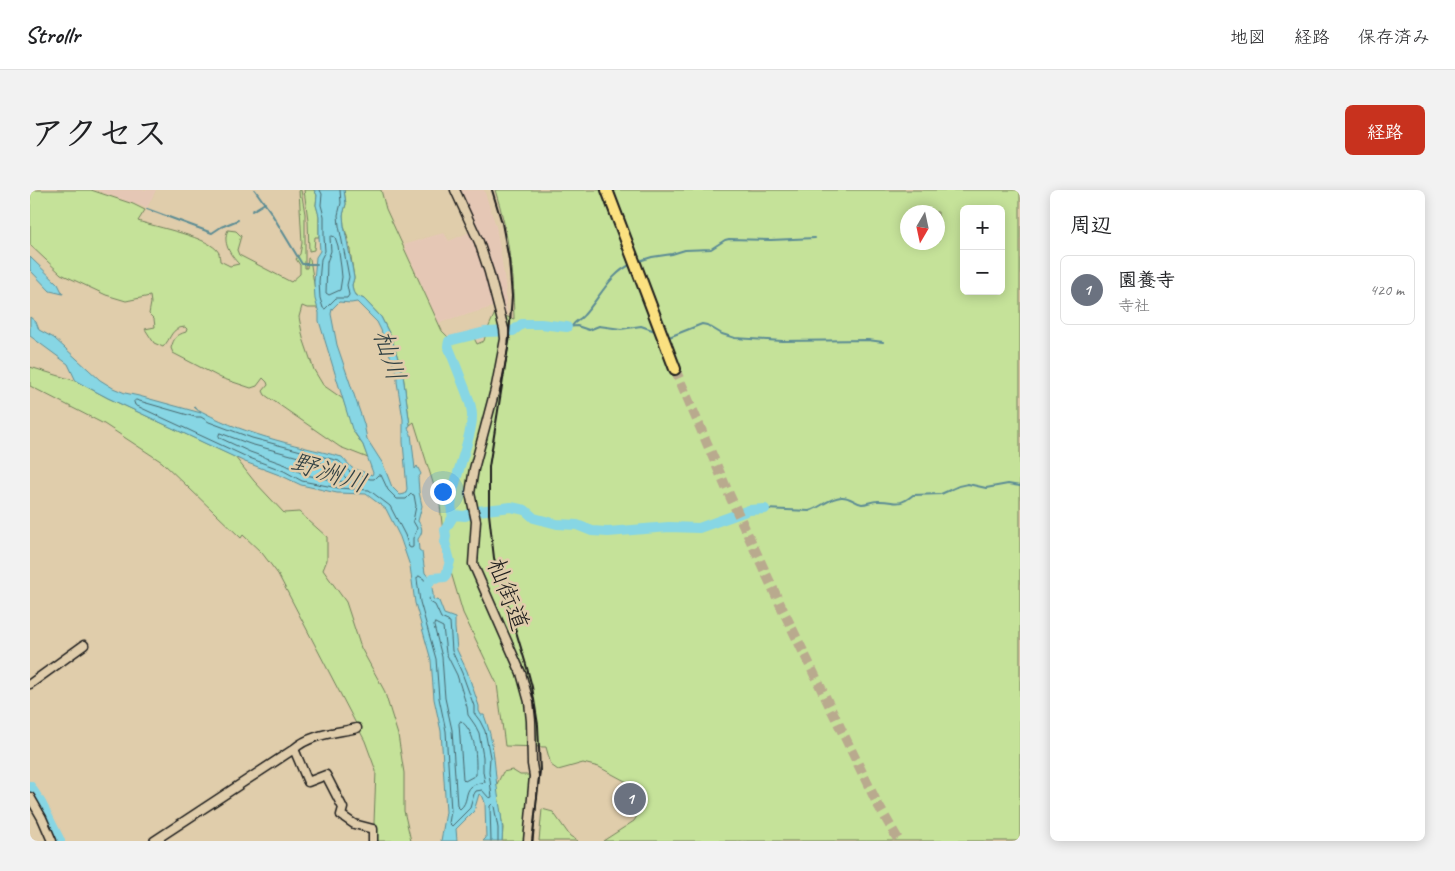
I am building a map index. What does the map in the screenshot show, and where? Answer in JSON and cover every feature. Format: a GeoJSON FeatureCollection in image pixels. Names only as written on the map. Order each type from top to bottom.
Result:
{"type":"FeatureCollection","features":[{"type":"Feature","properties":{"kind":"main road"},"geometry":{"type":"LineString","coordinates":[[607,190],[675,369]]}},
{"type":"Feature","properties":{"kind":"street","name":"杣街道"},"geometry":{"type":"LineString","coordinates":[[455,190],[479,242],[504,329],[496,386],[474,469],[470,493],[476,521],[473,564],[520,673],[532,720],[532,764],[534,776],[528,841]]}},
{"type":"Feature","properties":{"kind":"street"},"geometry":{"type":"LineString","coordinates":[[30,684],[84,644]]}},
{"type":"Feature","properties":{"kind":"street"},"geometry":{"type":"LineString","coordinates":[[154,841],[302,742],[357,728]]}},
{"type":"Feature","properties":{"kind":"street"},"geometry":{"type":"LineString","coordinates":[[294,749],[308,782],[326,775],[343,808],[341,815],[354,824],[373,829],[373,841]]}},
{"type":"Feature","properties":{"kind":"street"},"geometry":{"type":"LineString","coordinates":[[30,797],[52,841]]}},
{"type":"Feature","properties":{"kind":"shaded area"},"geometry":{"type":"Polygon","coordinates":[[[96,190],[156,190],[147,208],[96,190]]]}},
{"type":"Feature","properties":{"kind":"shaded area"},"geometry":{"type":"Polygon","coordinates":[[[457,190],[484,190],[496,226],[505,282],[507,315],[503,316],[457,190]]]}},
{"type":"Feature","properties":{"kind":"shaded area"},"geometry":{"type":"Polygon","coordinates":[[[472,231],[478,243],[496,306],[439,323],[404,245],[444,233],[449,241],[472,231]]]}},
{"type":"Feature","properties":{"kind":"green space"},"geometry":{"type":"Polygon","coordinates":[[[30,190],[91,190],[133,204],[145,210],[138,221],[182,233],[205,242],[214,247],[219,253],[220,261],[230,266],[239,264],[226,244],[226,235],[228,230],[236,231],[241,236],[237,250],[239,255],[291,282],[300,274],[300,265],[296,259],[300,254],[302,243],[299,190],[301,190],[305,214],[305,268],[307,268],[308,258],[310,259],[318,308],[302,306],[299,317],[303,338],[314,370],[323,385],[343,399],[355,434],[363,445],[368,458],[340,447],[265,395],[263,391],[268,385],[263,378],[257,386],[251,388],[221,378],[173,353],[171,348],[173,342],[176,337],[186,332],[187,329],[185,327],[176,329],[163,347],[154,343],[145,329],[155,327],[154,319],[149,314],[150,296],[126,301],[106,295],[61,274],[30,245],[30,190]]]}},
{"type":"Feature","properties":{"kind":"green space"},"geometry":{"type":"Polygon","coordinates":[[[304,190],[314,190],[317,195],[316,205],[319,215],[319,237],[315,237],[314,250],[309,251],[308,220],[304,190]]]}},
{"type":"Feature","properties":{"kind":"green space"},"geometry":{"type":"Polygon","coordinates":[[[344,190],[381,190],[386,209],[442,331],[454,343],[473,336],[477,344],[484,341],[495,313],[514,319],[513,286],[509,254],[504,222],[495,190],[1020,190],[1020,841],[603,841],[634,821],[643,806],[643,798],[638,788],[599,767],[583,763],[558,770],[551,765],[546,747],[505,746],[497,684],[463,613],[445,552],[440,505],[414,422],[410,425],[403,375],[392,339],[381,317],[364,299],[353,292],[354,278],[343,215],[346,204],[344,190]]]}},
{"type":"Feature","properties":{"kind":"green space"},"geometry":{"type":"Polygon","coordinates":[[[30,367],[76,381],[108,398],[235,457],[254,481],[284,513],[299,512],[327,537],[327,560],[323,570],[346,602],[361,648],[384,690],[398,735],[404,773],[404,811],[411,841],[375,841],[376,771],[365,741],[278,574],[262,553],[243,535],[241,538],[162,462],[104,424],[30,386],[30,367]]]}},
{"type":"Feature","properties":{"kind":"green space"},"geometry":{"type":"Polygon","coordinates":[[[512,770],[520,775],[529,775],[529,797],[523,841],[502,841],[503,828],[496,786],[503,772],[512,770]]]}},
{"type":"Feature","properties":{"kind":"green space"},"geometry":{"type":"Polygon","coordinates":[[[542,809],[553,812],[570,836],[578,841],[539,841],[542,809]]]}},
{"type":"Feature","properties":{"kind":"water"},"geometry":{"type":"Polygon","coordinates":[[[314,190],[344,190],[346,204],[343,215],[354,278],[353,291],[355,295],[364,299],[381,317],[392,339],[403,375],[410,425],[408,428],[411,434],[415,469],[417,466],[421,474],[418,478],[422,506],[418,521],[422,530],[418,539],[419,550],[422,552],[425,573],[431,585],[433,599],[439,601],[444,614],[455,618],[457,650],[467,671],[479,711],[481,715],[484,715],[490,734],[502,821],[502,841],[483,841],[486,838],[485,803],[483,797],[479,794],[474,811],[456,829],[457,841],[441,841],[446,812],[441,731],[434,699],[431,660],[415,603],[410,566],[400,537],[386,509],[366,494],[337,493],[301,485],[245,462],[108,398],[76,381],[68,364],[30,336],[30,317],[36,322],[39,330],[54,338],[100,380],[113,388],[125,393],[201,413],[194,407],[248,431],[285,443],[342,457],[352,468],[372,475],[373,473],[363,445],[352,429],[319,321],[314,282],[316,257],[320,251],[319,216],[316,205],[317,195],[314,190]],[[339,302],[332,309],[331,314],[337,345],[364,424],[367,439],[383,464],[392,487],[400,495],[405,494],[407,489],[403,419],[397,375],[377,322],[357,302],[339,302]]]}},
{"type":"Feature","properties":{"kind":"water"},"geometry":{"type":"Polygon","coordinates":[[[30,257],[58,284],[63,294],[50,291],[30,270],[30,257]]]}},
{"type":"Feature","properties":{"kind":"waterway"},"geometry":{"type":"LineString","coordinates":[[255,190],[302,264],[317,264]]}},
{"type":"Feature","properties":{"kind":"waterway"},"geometry":{"type":"LineString","coordinates":[[252,211],[265,203]]}},
{"type":"Feature","properties":{"kind":"waterway"},"geometry":{"type":"LineString","coordinates":[[147,209],[212,233],[238,220]]}},
{"type":"Feature","properties":{"kind":"waterway"},"geometry":{"type":"LineString","coordinates":[[639,261],[685,250],[711,249],[729,239],[815,238]]}},
{"type":"Feature","properties":{"kind":"waterway"},"geometry":{"type":"LineString","coordinates":[[572,326],[589,309],[611,280],[624,268],[632,264]]}},
{"type":"Feature","properties":{"kind":"waterway"},"geometry":{"type":"LineString","coordinates":[[453,516],[451,507],[452,495],[468,439],[472,415],[469,398],[448,346],[449,341],[485,332],[513,331],[522,324],[567,327]]}},
{"type":"Feature","properties":{"kind":"waterway"},"geometry":{"type":"LineString","coordinates":[[667,336],[669,337],[702,324],[735,338],[782,341],[868,340],[883,342]]}},
{"type":"Feature","properties":{"kind":"waterway"},"geometry":{"type":"LineString","coordinates":[[567,327],[577,326],[589,330],[599,326],[621,329],[641,326],[658,332]]}},
{"type":"Feature","properties":{"kind":"waterway"},"geometry":{"type":"LineString","coordinates":[[765,509],[809,511],[832,499],[841,497],[862,504],[877,501],[900,502],[913,495],[941,494],[968,484],[986,488],[1008,484],[1020,486]]}},
{"type":"Feature","properties":{"kind":"waterway"},"geometry":{"type":"LineString","coordinates":[[425,595],[427,586],[432,578],[445,577],[450,561],[445,542],[445,530],[454,515],[465,516],[478,511],[511,507],[525,510],[534,518],[557,524],[577,525],[592,531],[608,532],[669,527],[699,528],[749,510],[765,509]]}},
{"type":"Feature","properties":{"kind":"waterway"},"geometry":{"type":"LineString","coordinates":[[30,786],[41,803],[60,841]]}},
{"type":"Feature","properties":{"kind":"tunnel"},"geometry":{"type":"LineString","coordinates":[[675,369],[728,492],[781,606],[877,803],[899,841]]}},
{"type":"Feature","properties":{"kind":"railway"},"geometry":{"type":"LineString","coordinates":[[492,190],[502,223],[509,260],[512,296],[508,348],[489,467],[489,514],[494,558],[527,668],[538,725],[540,771],[532,841]]}},
{"type":"Feature","properties":{"kind":"place","name":"園養寺"},"geometry":{"type":"Point","coordinates":[630,799]}},
{"type":"Feature","properties":{"kind":"water label","name":"杣川"},"geometry":{"type":"Point","coordinates":[390,355]}},
{"type":"Feature","properties":{"kind":"water label","name":"野洲川"},"geometry":{"type":"Point","coordinates":[329,472]}}]}
